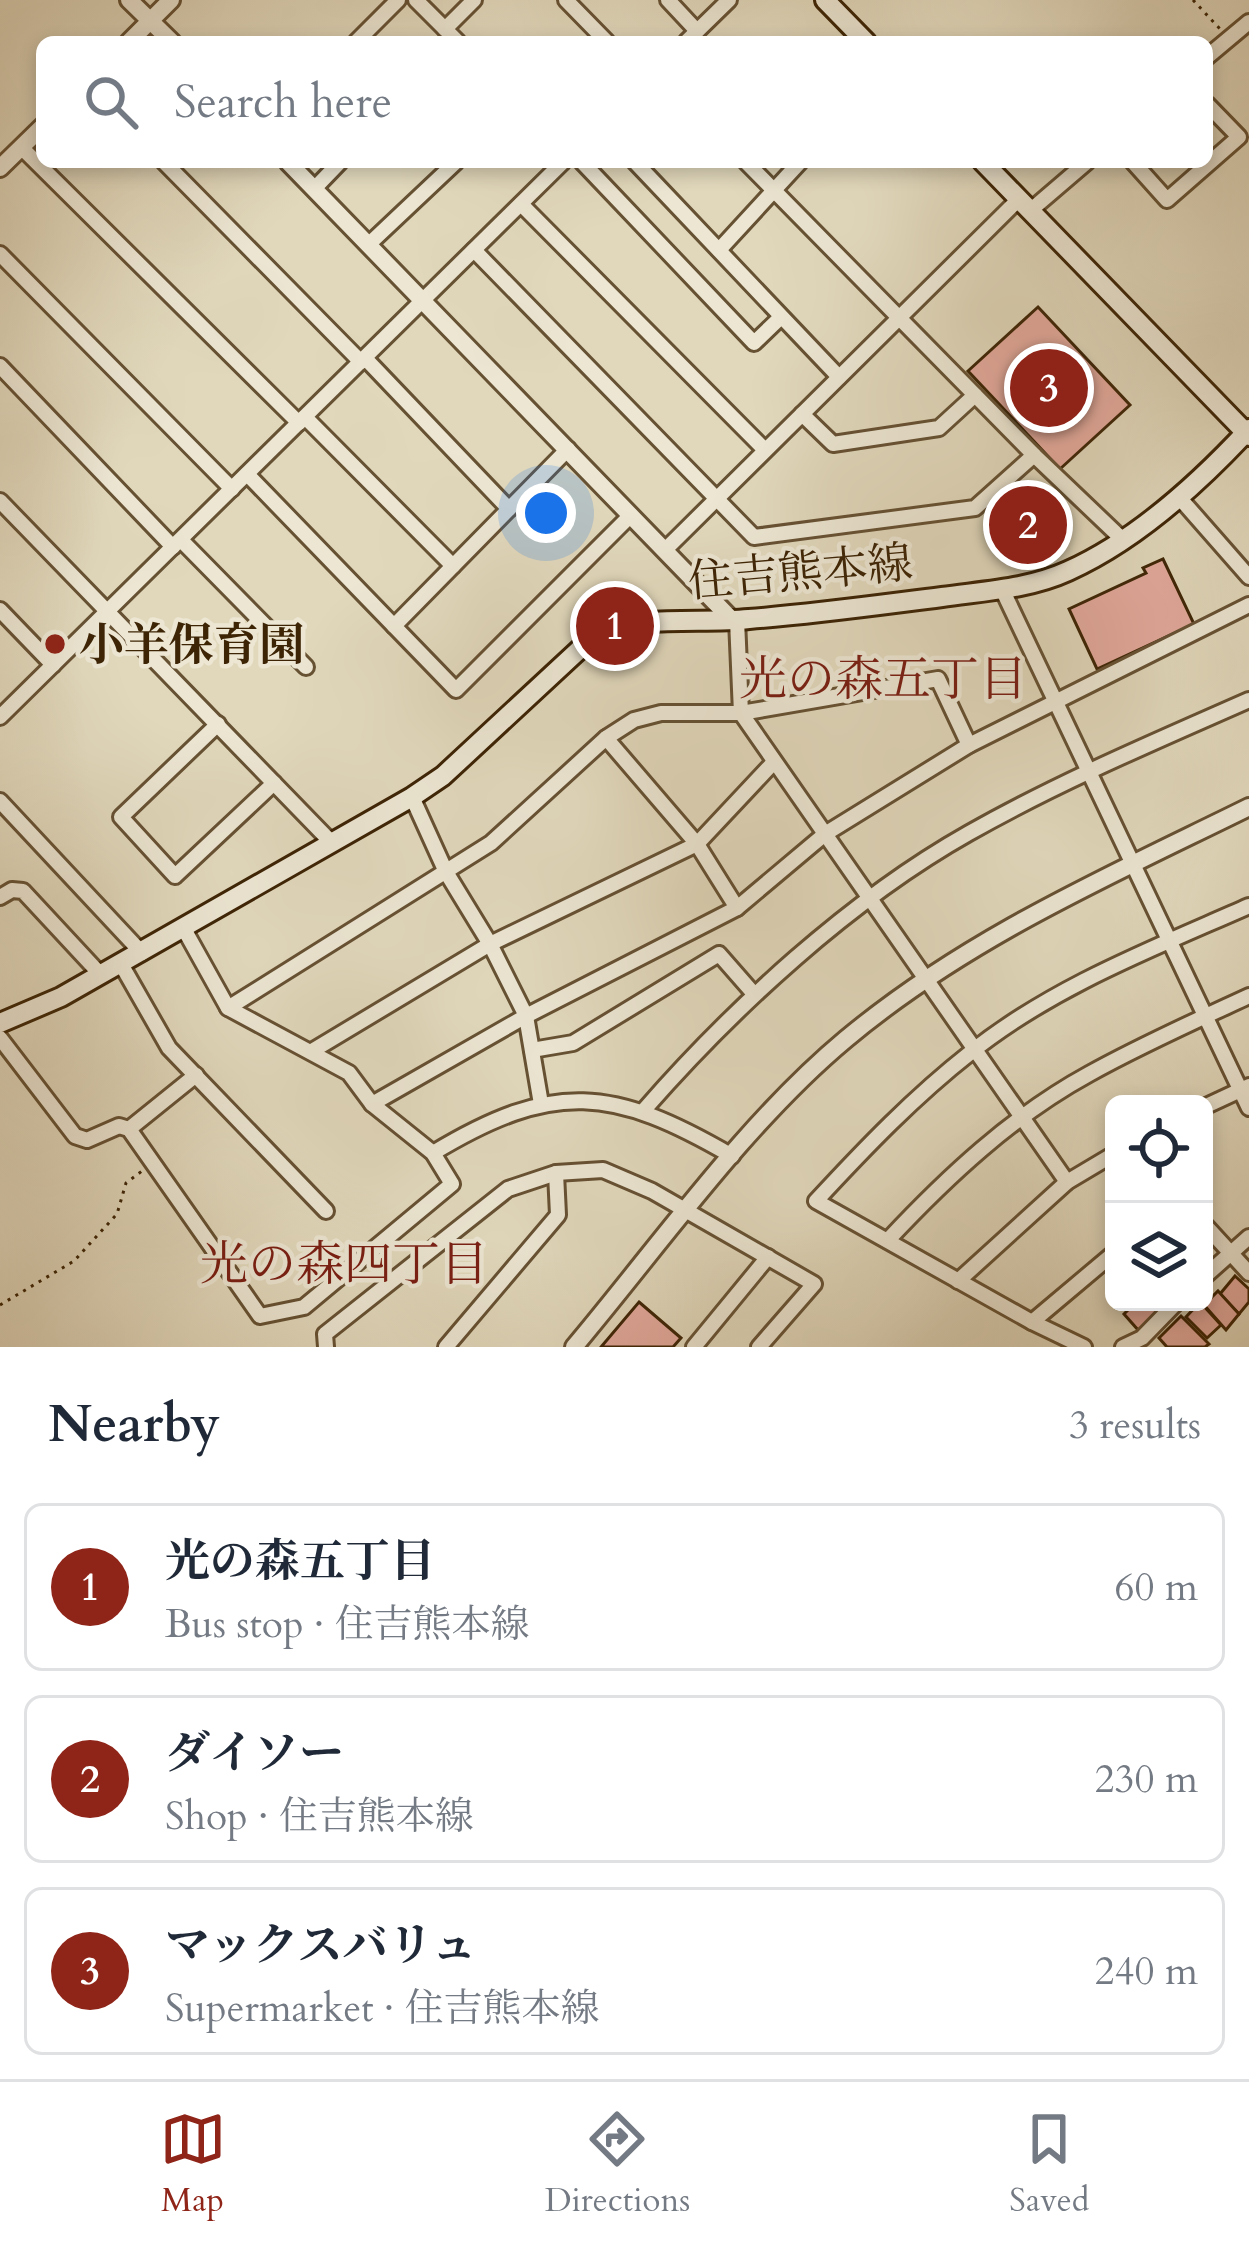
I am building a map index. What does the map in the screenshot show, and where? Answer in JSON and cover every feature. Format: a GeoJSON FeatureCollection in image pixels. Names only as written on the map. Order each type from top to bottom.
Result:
{"type":"FeatureCollection","features":[{"type":"Feature","properties":{"kind":"main road"},"geometry":{"type":"LineString","coordinates":[[825,0],[860,36]]}},
{"type":"Feature","properties":{"kind":"main road","name":"住吉熊本線"},"geometry":{"type":"LineString","coordinates":[[0,1023],[121,964],[412,797],[442,776],[595,635],[615,626],[735,621],[1002,589],[1064,573],[1122,539],[1178,496],[1248,433],[989,168]]}},
{"type":"Feature","properties":{"kind":"street"},"geometry":{"type":"LineString","coordinates":[[129,0],[166,36]]}},
{"type":"Feature","properties":{"kind":"street"},"geometry":{"type":"LineString","coordinates":[[134,36],[171,0]]}},
{"type":"Feature","properties":{"kind":"street"},"geometry":{"type":"LineString","coordinates":[[362,36],[398,0]]}},
{"type":"Feature","properties":{"kind":"street"},"geometry":{"type":"LineString","coordinates":[[416,0],[452,36]]}},
{"type":"Feature","properties":{"kind":"street"},"geometry":{"type":"LineString","coordinates":[[445,29],[474,0]]}},
{"type":"Feature","properties":{"kind":"street"},"geometry":{"type":"LineString","coordinates":[[566,0],[601,36]]}},
{"type":"Feature","properties":{"kind":"street"},"geometry":{"type":"LineString","coordinates":[[668,0],[692,36],[730,0]]}},
{"type":"Feature","properties":{"kind":"street"},"geometry":{"type":"LineString","coordinates":[[1213,53],[1242,33]]}},
{"type":"Feature","properties":{"kind":"street"},"geometry":{"type":"LineString","coordinates":[[1213,110],[1239,137],[1213,160]]}},
{"type":"Feature","properties":{"kind":"street"},"geometry":{"type":"LineString","coordinates":[[0,168],[36,133]]}},
{"type":"Feature","properties":{"kind":"street"},"geometry":{"type":"LineString","coordinates":[[21,148],[36,163]]}},
{"type":"Feature","properties":{"kind":"street"},"geometry":{"type":"LineString","coordinates":[[42,168],[453,566]]}},
{"type":"Feature","properties":{"kind":"street"},"geometry":{"type":"LineString","coordinates":[[170,168],[509,509]]}},
{"type":"Feature","properties":{"kind":"street"},"geometry":{"type":"LineString","coordinates":[[293,168],[735,621],[741,713],[1067,1182]]}},
{"type":"Feature","properties":{"kind":"street"},"geometry":{"type":"LineString","coordinates":[[314,189],[334,168]]}},
{"type":"Feature","properties":{"kind":"street"},"geometry":{"type":"LineString","coordinates":[[368,245],[450,168]]}},
{"type":"Feature","properties":{"kind":"street"},"geometry":{"type":"LineString","coordinates":[[0,717],[557,168]]}},
{"type":"Feature","properties":{"kind":"street"},"geometry":{"type":"LineString","coordinates":[[588,168],[754,343],[782,317]]}},
{"type":"Feature","properties":{"kind":"street"},"geometry":{"type":"LineString","coordinates":[[641,168],[839,377]]}},
{"type":"Feature","properties":{"kind":"street"},"geometry":{"type":"LineString","coordinates":[[752,168],[1122,539]]}},
{"type":"Feature","properties":{"kind":"street"},"geometry":{"type":"LineString","coordinates":[[718,250],[794,168]]}},
{"type":"Feature","properties":{"kind":"street"},"geometry":{"type":"LineString","coordinates":[[666,549],[900,317],[1025,205],[1078,168]]}},
{"type":"Feature","properties":{"kind":"street"},"geometry":{"type":"LineString","coordinates":[[1138,168],[1167,200],[1204,168]]}},
{"type":"Feature","properties":{"kind":"street"},"geometry":{"type":"LineString","coordinates":[[521,204],[765,450]]}},
{"type":"Feature","properties":{"kind":"street"},"geometry":{"type":"LineString","coordinates":[[474,250],[754,537],[975,508],[1034,455]]}},
{"type":"Feature","properties":{"kind":"street"},"geometry":{"type":"LineString","coordinates":[[0,254],[232,489]]}},
{"type":"Feature","properties":{"kind":"street"},"geometry":{"type":"LineString","coordinates":[[0,366],[306,667]]}},
{"type":"Feature","properties":{"kind":"street"},"geometry":{"type":"LineString","coordinates":[[802,414],[832,445],[939,428],[975,395]]}},
{"type":"Feature","properties":{"kind":"street"},"geometry":{"type":"LineString","coordinates":[[394,626],[568,449]]}},
{"type":"Feature","properties":{"kind":"street"},"geometry":{"type":"LineString","coordinates":[[247,474],[456,690],[632,515]]}},
{"type":"Feature","properties":{"kind":"street"},"geometry":{"type":"LineString","coordinates":[[1178,496],[1249,577]]}},
{"type":"Feature","properties":{"kind":"street"},"geometry":{"type":"LineString","coordinates":[[0,501],[332,843]]}},
{"type":"Feature","properties":{"kind":"street"},"geometry":{"type":"LineString","coordinates":[[1002,589],[1169,942],[1245,1088],[1249,1108]]}},
{"type":"Feature","properties":{"kind":"street"},"geometry":{"type":"LineString","coordinates":[[372,1104],[526,1016],[737,908],[825,834],[969,745],[1249,605]]}},
{"type":"Feature","properties":{"kind":"street"},"geometry":{"type":"LineString","coordinates":[[0,610],[53,665]]}},
{"type":"Feature","properties":{"kind":"street"},"geometry":{"type":"LineString","coordinates":[[228,1008],[491,843],[606,738],[634,720],[662,713],[741,713],[938,679],[969,745]]}},
{"type":"Feature","properties":{"kind":"street"},"geometry":{"type":"LineString","coordinates":[[644,1110],[754,994],[871,900],[965,835],[1087,772],[1249,700]]}},
{"type":"Feature","properties":{"kind":"street"},"geometry":{"type":"LineString","coordinates":[[218,724],[122,817],[175,876],[274,783]]}},
{"type":"Feature","properties":{"kind":"street"},"geometry":{"type":"LineString","coordinates":[[606,738],[697,844],[737,908]]}},
{"type":"Feature","properties":{"kind":"street"},"geometry":{"type":"LineString","coordinates":[[312,1051],[490,944],[697,844],[772,763]]}},
{"type":"Feature","properties":{"kind":"street"},"geometry":{"type":"LineString","coordinates":[[412,797],[446,872],[526,1016],[541,1104]]}},
{"type":"Feature","properties":{"kind":"street"},"geometry":{"type":"LineString","coordinates":[[0,800],[142,952]]}},
{"type":"Feature","properties":{"kind":"street"},"geometry":{"type":"LineString","coordinates":[[574,1347],[732,1156],[843,1041],[923,979],[1010,924],[1249,808]]}},
{"type":"Feature","properties":{"kind":"street"},"geometry":{"type":"LineString","coordinates":[[0,897],[12,890],[23,891],[100,975]]}},
{"type":"Feature","properties":{"kind":"street"},"geometry":{"type":"LineString","coordinates":[[1084,1347],[816,1201],[885,1128],[972,1051],[1053,999],[1249,906]]}},
{"type":"Feature","properties":{"kind":"street"},"geometry":{"type":"LineString","coordinates":[[0,1038],[75,1136],[87,1139],[119,1126],[128,1129],[260,1316],[304,1307],[452,1184],[434,1153],[372,1104],[349,1073],[228,1008],[184,929]]}},
{"type":"Feature","properties":{"kind":"street"},"geometry":{"type":"LineString","coordinates":[[532,1050],[574,1043],[719,954],[754,994]]}},
{"type":"Feature","properties":{"kind":"street"},"geometry":{"type":"LineString","coordinates":[[121,964],[162,1039],[326,1211]]}},
{"type":"Feature","properties":{"kind":"street"},"geometry":{"type":"LineString","coordinates":[[888,1240],[932,1193],[1021,1118],[1085,1076],[1249,996]]}},
{"type":"Feature","properties":{"kind":"street"},"geometry":{"type":"LineString","coordinates":[[128,1129],[196,1075]]}},
{"type":"Feature","properties":{"kind":"street"},"geometry":{"type":"LineString","coordinates":[[1213,1103],[1245,1088]]}},
{"type":"Feature","properties":{"kind":"street"},"geometry":{"type":"LineString","coordinates":[[434,1153],[485,1121],[541,1104],[575,1100],[644,1110],[732,1156]]}},
{"type":"Feature","properties":{"kind":"street"},"geometry":{"type":"LineString","coordinates":[[958,1281],[1067,1182],[1105,1159]]}},
{"type":"Feature","properties":{"kind":"street"},"geometry":{"type":"LineString","coordinates":[[326,1347],[325,1334],[508,1189],[556,1173],[602,1170],[652,1191],[814,1284],[759,1347]]}},
{"type":"Feature","properties":{"kind":"street"},"geometry":{"type":"LineString","coordinates":[[446,1347],[558,1215],[556,1173]]}},
{"type":"Feature","properties":{"kind":"street"},"geometry":{"type":"LineString","coordinates":[[1213,1234],[1249,1273]]}},
{"type":"Feature","properties":{"kind":"street"},"geometry":{"type":"LineString","coordinates":[[1213,1269],[1249,1237]]}},
{"type":"Feature","properties":{"kind":"street"},"geometry":{"type":"LineString","coordinates":[[694,1347],[768,1257]]}},
{"type":"Feature","properties":{"kind":"street"},"geometry":{"type":"LineString","coordinates":[[1032,1322],[1105,1261]]}},
{"type":"Feature","properties":{"kind":"street"},"geometry":{"type":"LineString","coordinates":[[1123,1347],[1142,1338],[1168,1311]]}},
{"type":"Feature","properties":{"kind":"path"},"geometry":{"type":"LineString","coordinates":[[1193,0],[1242,33]]}},
{"type":"Feature","properties":{"kind":"path"},"geometry":{"type":"LineString","coordinates":[[0,1305],[74,1261],[117,1214],[126,1183],[154,1165]]}},
{"type":"Feature","properties":{"kind":"building"},"geometry":{"type":"Polygon","coordinates":[[[1038,307],[1130,405],[1060,469],[968,371],[1038,307]]]}},
{"type":"Feature","properties":{"kind":"building"},"geometry":{"type":"Polygon","coordinates":[[[1163,559],[1194,624],[1097,669],[1069,609],[1146,573],[1143,568],[1163,559]]]}},
{"type":"Feature","properties":{"kind":"building"},"geometry":{"type":"Polygon","coordinates":[[[1235,1276],[1249,1289],[1249,1302],[1239,1314],[1220,1294],[1235,1276]]]}},
{"type":"Feature","properties":{"kind":"building"},"geometry":{"type":"Polygon","coordinates":[[[1218,1291],[1239,1314],[1226,1330],[1209,1311],[1213,1311],[1213,1296],[1218,1291]]]}},
{"type":"Feature","properties":{"kind":"building"},"geometry":{"type":"Polygon","coordinates":[[[639,1302],[681,1338],[673,1347],[601,1347],[639,1302]]]}},
{"type":"Feature","properties":{"kind":"building"},"geometry":{"type":"Polygon","coordinates":[[[1127,1311],[1160,1311],[1139,1331],[1124,1314],[1127,1311]]]}},
{"type":"Feature","properties":{"kind":"building"},"geometry":{"type":"Polygon","coordinates":[[[1192,1311],[1208,1311],[1221,1325],[1207,1338],[1186,1317],[1192,1311]]]}},
{"type":"Feature","properties":{"kind":"building"},"geometry":{"type":"Polygon","coordinates":[[[1181,1316],[1209,1344],[1167,1347],[1159,1338],[1181,1316]]]}},
{"type":"Feature","properties":{"kind":"place","name":"マックスバリュ"},"geometry":{"type":"Point","coordinates":[1049,388]}},
{"type":"Feature","properties":{"kind":"place","name":"ダイソー"},"geometry":{"type":"Point","coordinates":[1028,525]}},
{"type":"Feature","properties":{"kind":"place","name":"光の森五丁目"},"geometry":{"type":"Point","coordinates":[615,626]}},
{"type":"Feature","properties":{"kind":"place","name":"小羊保育園"},"geometry":{"type":"Point","coordinates":[55,644]}},
{"type":"Feature","properties":{"kind":"district","name":"光の森五丁目"},"geometry":{"type":"Point","coordinates":[883,678]}},
{"type":"Feature","properties":{"kind":"district","name":"光の森四丁目"},"geometry":{"type":"Point","coordinates":[344,1263]}}]}
